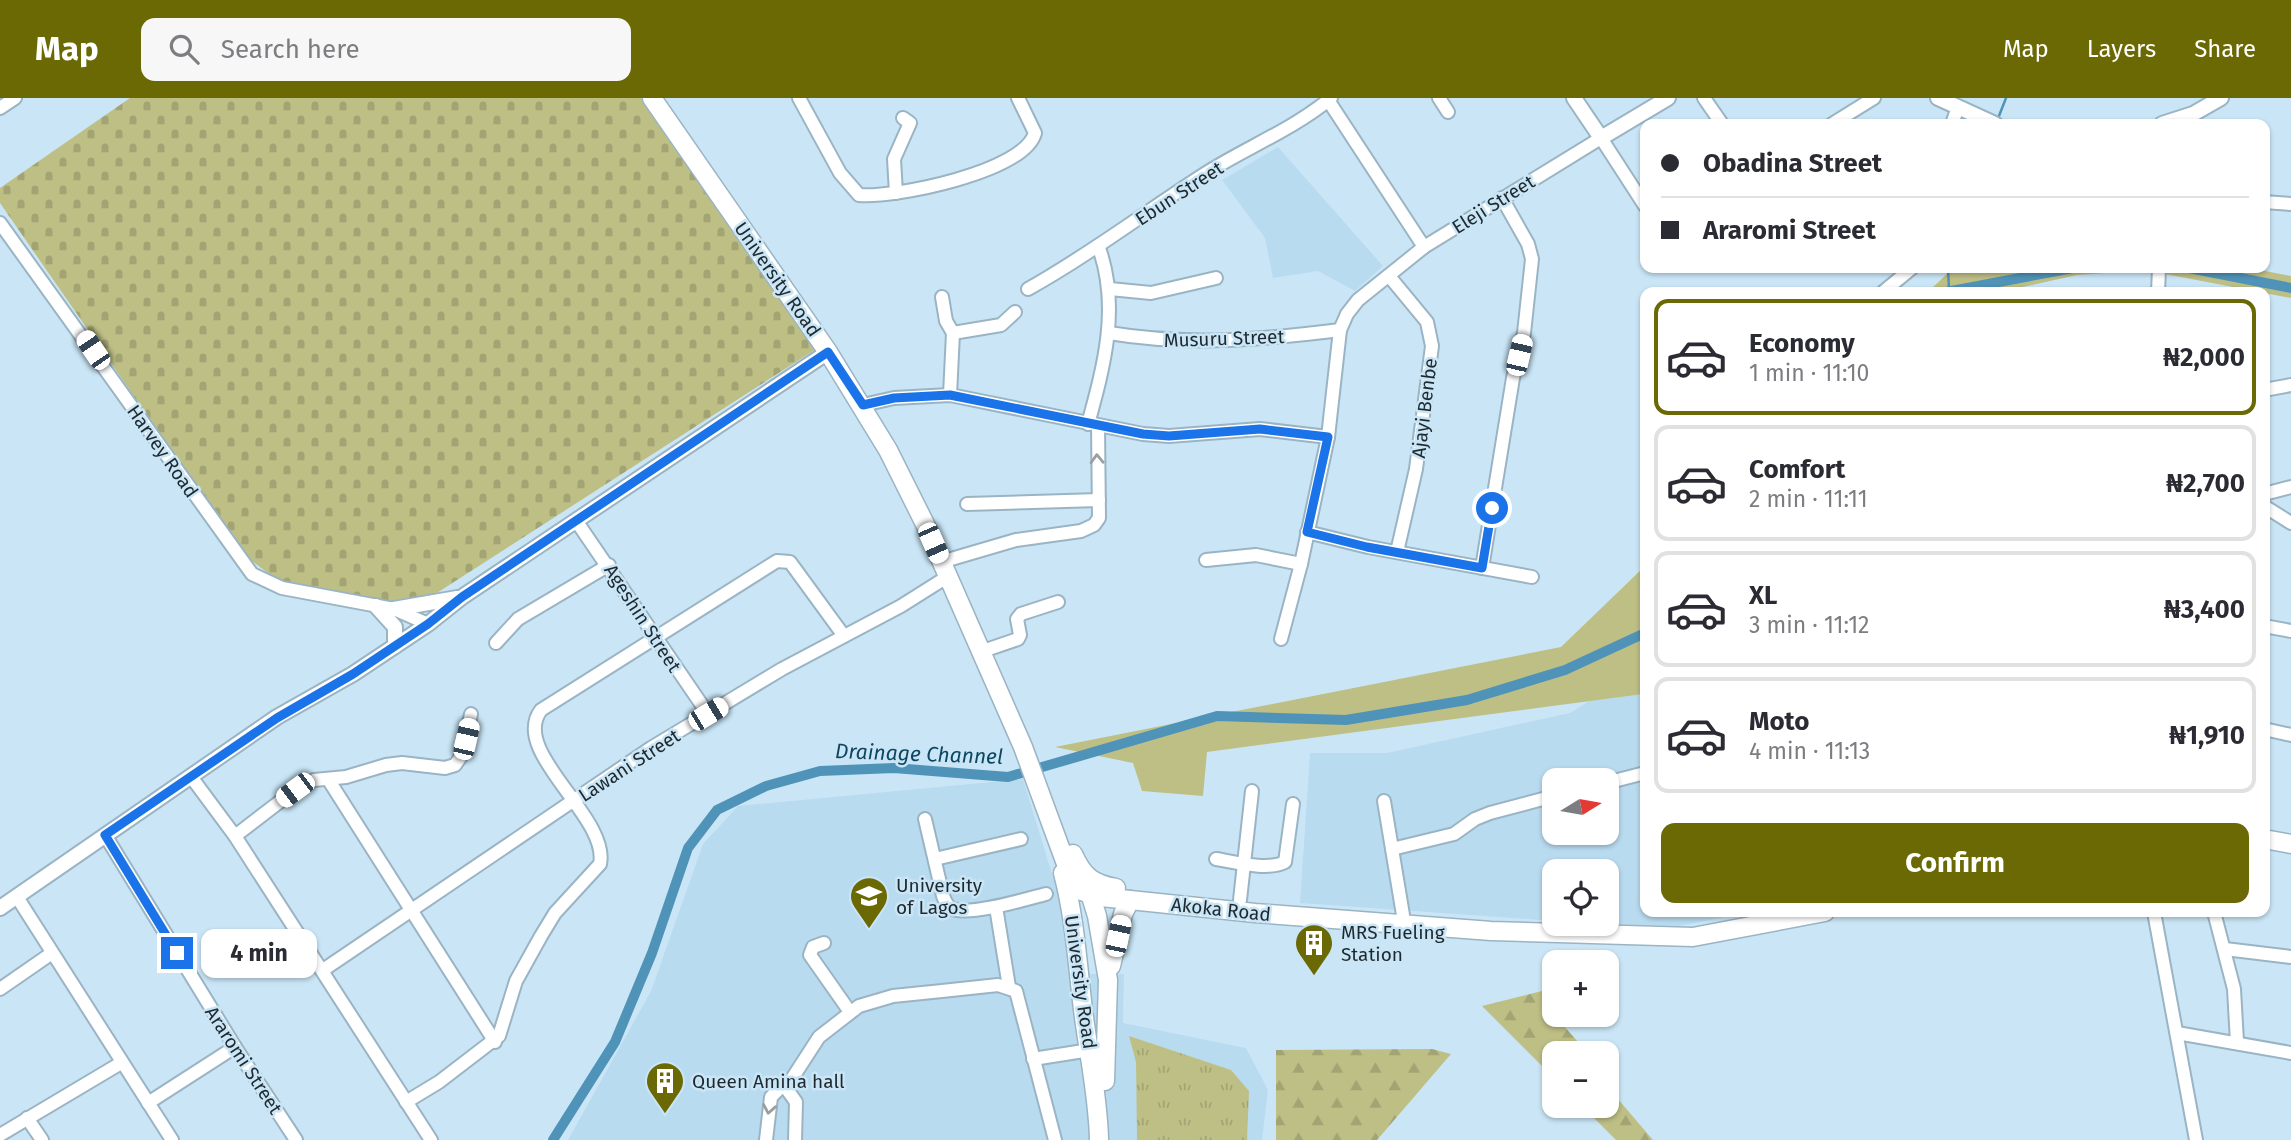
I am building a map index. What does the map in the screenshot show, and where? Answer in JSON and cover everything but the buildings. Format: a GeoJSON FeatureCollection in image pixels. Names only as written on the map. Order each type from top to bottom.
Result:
{"type":"FeatureCollection","features":[{"type":"Feature","properties":{"kind":"main road","name":"University Road"},"geometry":{"type":"LineString","coordinates":[[652,98],[863,405],[913,498],[1033,772],[1079,867],[1091,895],[1108,980],[1108,1028],[1104,1056],[1108,1140]]}},
{"type":"Feature","properties":{"kind":"main road"},"geometry":{"type":"LineString","coordinates":[[1033,772],[1051,825],[1077,887],[1091,895]]}},
{"type":"Feature","properties":{"kind":"main road","name":"University Road"},"geometry":{"type":"LineString","coordinates":[[1051,825],[1077,939],[1082,1001],[1098,1104],[1099,1140]]}},
{"type":"Feature","properties":{"kind":"main road"},"geometry":{"type":"LineString","coordinates":[[2270,829],[2291,832]]}},
{"type":"Feature","properties":{"kind":"main road"},"geometry":{"type":"LineString","coordinates":[[2270,840],[2291,844]]}},
{"type":"Feature","properties":{"kind":"main road"},"geometry":{"type":"LineString","coordinates":[[1079,867],[1094,883],[1109,886],[1403,915],[1542,922]]}},
{"type":"Feature","properties":{"kind":"main road"},"geometry":{"type":"LineString","coordinates":[[1077,939],[1080,912],[1091,895],[1109,886]]}},
{"type":"Feature","properties":{"kind":"main road","name":"Akoka Road"},"geometry":{"type":"LineString","coordinates":[[1091,895],[1492,931],[1692,932],[1792,917]]}},
{"type":"Feature","properties":{"kind":"main road"},"geometry":{"type":"LineString","coordinates":[[1108,980],[1122,914],[1130,900]]}},
{"type":"Feature","properties":{"kind":"main road"},"geometry":{"type":"LineString","coordinates":[[1619,927],[1692,932],[1760,917]]}},
{"type":"Feature","properties":{"kind":"main road"},"geometry":{"type":"LineString","coordinates":[[1082,1001],[1086,994],[1094,991],[1102,994],[1107,1006]]}},
{"type":"Feature","properties":{"kind":"street"},"geometry":{"type":"LineString","coordinates":[[0,108],[15,98]]}},
{"type":"Feature","properties":{"kind":"street"},"geometry":{"type":"LineString","coordinates":[[799,98],[840,173],[859,195],[896,193],[995,168],[1033,141],[1035,133],[1018,98]]}},
{"type":"Feature","properties":{"kind":"street"},"geometry":{"type":"LineString","coordinates":[[1439,98],[1448,112]]}},
{"type":"Feature","properties":{"kind":"street"},"geometry":{"type":"LineString","coordinates":[[1574,98],[1640,198]]}},
{"type":"Feature","properties":{"kind":"street"},"geometry":{"type":"LineString","coordinates":[[1601,138],[1668,98]]}},
{"type":"Feature","properties":{"kind":"street"},"geometry":{"type":"LineString","coordinates":[[1704,98],[1719,119]]}},
{"type":"Feature","properties":{"kind":"street"},"geometry":{"type":"LineString","coordinates":[[1840,119],[1874,98]]}},
{"type":"Feature","properties":{"kind":"street"},"geometry":{"type":"LineString","coordinates":[[1938,98],[1984,119]]}},
{"type":"Feature","properties":{"kind":"street"},"geometry":{"type":"LineString","coordinates":[[2190,119],[2221,98]]}},
{"type":"Feature","properties":{"kind":"street"},"geometry":{"type":"LineString","coordinates":[[1329,99],[1424,247]]}},
{"type":"Feature","properties":{"kind":"street","name":"Ebun Street"},"geometry":{"type":"LineString","coordinates":[[1028,289],[1099,248],[1205,173],[1276,135],[1329,99]]}},
{"type":"Feature","properties":{"kind":"street"},"geometry":{"type":"LineString","coordinates":[[1954,119],[1958,107]]}},
{"type":"Feature","properties":{"kind":"street"},"geometry":{"type":"LineString","coordinates":[[896,193],[894,159],[910,123],[904,118]]}},
{"type":"Feature","properties":{"kind":"street","name":"Eleji Street"},"geometry":{"type":"LineString","coordinates":[[1340,330],[1347,314],[1358,300],[1424,247],[1601,138]]}},
{"type":"Feature","properties":{"kind":"street"},"geometry":{"type":"LineString","coordinates":[[1482,568],[1513,378],[1524,333],[1532,259],[1528,244],[1502,198]]}},
{"type":"Feature","properties":{"kind":"street"},"geometry":{"type":"LineString","coordinates":[[2270,202],[2291,204]]}},
{"type":"Feature","properties":{"kind":"street","name":"Harvey Road"},"geometry":{"type":"LineString","coordinates":[[0,223],[252,574],[268,584],[282,588],[394,609],[428,624]]}},
{"type":"Feature","properties":{"kind":"street"},"geometry":{"type":"LineString","coordinates":[[967,504],[1099,500],[1093,425],[1109,333],[1110,289],[1099,248]]}},
{"type":"Feature","properties":{"kind":"street"},"geometry":{"type":"LineString","coordinates":[[1889,287],[1906,273]]}},
{"type":"Feature","properties":{"kind":"street","name":"Ajayi Benbe"},"geometry":{"type":"LineString","coordinates":[[1389,276],[1427,322],[1432,346],[1416,469],[1397,552]]}},
{"type":"Feature","properties":{"kind":"street"},"geometry":{"type":"LineString","coordinates":[[1110,289],[1151,293],[1184,288],[1216,278]]}},
{"type":"Feature","properties":{"kind":"street"},"geometry":{"type":"LineString","coordinates":[[942,297],[946,321],[953,333],[950,395]]}},
{"type":"Feature","properties":{"kind":"street"},"geometry":{"type":"LineString","coordinates":[[953,333],[1001,325],[1015,312]]}},
{"type":"Feature","properties":{"kind":"street"},"geometry":{"type":"LineString","coordinates":[[1281,639],[1301,564],[1328,437],[1340,330]]}},
{"type":"Feature","properties":{"kind":"street","name":"Musuru Street"},"geometry":{"type":"LineString","coordinates":[[1109,333],[1158,341],[1212,343],[1340,330]]}},
{"type":"Feature","properties":{"kind":"street"},"geometry":{"type":"LineString","coordinates":[[0,908],[277,718],[395,646],[462,597],[828,352]]}},
{"type":"Feature","properties":{"kind":"street"},"geometry":{"type":"LineString","coordinates":[[2270,389],[2291,385]]}},
{"type":"Feature","properties":{"kind":"street"},"geometry":{"type":"LineString","coordinates":[[863,405],[894,398],[950,395],[1093,425],[1169,436],[1260,429],[1328,437]]}},
{"type":"Feature","properties":{"kind":"street"},"geometry":{"type":"LineString","coordinates":[[2270,492],[2291,487]]}},
{"type":"Feature","properties":{"kind":"street","name":"Lawani Street"},"geometry":{"type":"LineString","coordinates":[[323,970],[618,769],[844,636],[944,570],[1006,542],[1081,531],[1098,522],[1099,500]]}},
{"type":"Feature","properties":{"kind":"street"},"geometry":{"type":"LineString","coordinates":[[2270,510],[2291,523]]}},
{"type":"Feature","properties":{"kind":"street","name":"Ageshin Street"},"geometry":{"type":"LineString","coordinates":[[577,522],[609,565],[653,637],[708,714]]}},
{"type":"Feature","properties":{"kind":"street"},"geometry":{"type":"LineString","coordinates":[[1307,532],[1532,577]]}},
{"type":"Feature","properties":{"kind":"street"},"geometry":{"type":"LineString","coordinates":[[1206,560],[1256,555],[1301,564]]}},
{"type":"Feature","properties":{"kind":"street"},"geometry":{"type":"LineString","coordinates":[[406,1102],[495,1042],[504,1025],[516,981],[541,936],[555,913],[600,864],[597,839],[538,746],[534,726],[541,710],[653,637],[783,559],[790,562],[844,636]]}},
{"type":"Feature","properties":{"kind":"street"},"geometry":{"type":"LineString","coordinates":[[496,643],[518,619],[609,565]]}},
{"type":"Feature","properties":{"kind":"street"},"geometry":{"type":"LineString","coordinates":[[394,609],[462,597]]}},
{"type":"Feature","properties":{"kind":"street"},"geometry":{"type":"LineString","coordinates":[[980,652],[1018,639],[1020,635],[1017,619],[1021,614],[1058,603]]}},
{"type":"Feature","properties":{"kind":"street"},"geometry":{"type":"LineString","coordinates":[[376,606],[395,627],[395,646]]}},
{"type":"Feature","properties":{"kind":"street"},"geometry":{"type":"LineString","coordinates":[[2270,627],[2291,631]]}},
{"type":"Feature","properties":{"kind":"street"},"geometry":{"type":"LineString","coordinates":[[235,836],[295,790],[314,780],[346,777],[402,763],[444,768],[454,765],[462,755],[471,714]]}},
{"type":"Feature","properties":{"kind":"street"},"geometry":{"type":"LineString","coordinates":[[2270,730],[2291,735]]}},
{"type":"Feature","properties":{"kind":"street"},"geometry":{"type":"LineString","coordinates":[[1619,780],[1640,774]]}},
{"type":"Feature","properties":{"kind":"street"},"geometry":{"type":"LineString","coordinates":[[192,778],[235,836],[431,1140]]}},
{"type":"Feature","properties":{"kind":"street"},"geometry":{"type":"LineString","coordinates":[[328,779],[495,1042]]}},
{"type":"Feature","properties":{"kind":"street"},"geometry":{"type":"LineString","coordinates":[[1240,900],[1252,791]]}},
{"type":"Feature","properties":{"kind":"street"},"geometry":{"type":"LineString","coordinates":[[1392,849],[1454,834],[1482,816],[1542,799]]}},
{"type":"Feature","properties":{"kind":"street"},"geometry":{"type":"LineString","coordinates":[[1384,801],[1403,915]]}},
{"type":"Feature","properties":{"kind":"street"},"geometry":{"type":"LineString","coordinates":[[1216,859],[1280,864],[1288,858],[1293,804]]}},
{"type":"Feature","properties":{"kind":"street"},"geometry":{"type":"LineString","coordinates":[[925,819],[946,905],[954,910],[996,907],[1046,894]]}},
{"type":"Feature","properties":{"kind":"street","name":"Araromi Street"},"geometry":{"type":"LineString","coordinates":[[105,835],[235,1047],[296,1140]]}},
{"type":"Feature","properties":{"kind":"street"},"geometry":{"type":"LineString","coordinates":[[934,859],[1021,839]]}},
{"type":"Feature","properties":{"kind":"street"},"geometry":{"type":"LineString","coordinates":[[17,897],[172,1140]]}},
{"type":"Feature","properties":{"kind":"street"},"geometry":{"type":"LineString","coordinates":[[996,907],[1009,987]]}},
{"type":"Feature","properties":{"kind":"street"},"geometry":{"type":"LineString","coordinates":[[2155,917],[2196,1140]]}},
{"type":"Feature","properties":{"kind":"street"},"geometry":{"type":"LineString","coordinates":[[2215,917],[2234,989],[2237,1042]]}},
{"type":"Feature","properties":{"kind":"street"},"geometry":{"type":"LineString","coordinates":[[824,943],[813,947],[810,955],[821,975],[850,1012]]}},
{"type":"Feature","properties":{"kind":"street"},"geometry":{"type":"LineString","coordinates":[[2225,949],[2291,957]]}},
{"type":"Feature","properties":{"kind":"street"},"geometry":{"type":"LineString","coordinates":[[0,989],[52,953]]}},
{"type":"Feature","properties":{"kind":"street"},"geometry":{"type":"LineString","coordinates":[[786,1088],[819,1037],[850,1012],[873,1000],[1009,987],[1016,991],[1020,999],[1055,1140]]}},
{"type":"Feature","properties":{"kind":"street"},"geometry":{"type":"LineString","coordinates":[[2177,1033],[2291,1053]]}},
{"type":"Feature","properties":{"kind":"street"},"geometry":{"type":"LineString","coordinates":[[148,1103],[235,1047]]}},
{"type":"Feature","properties":{"kind":"street"},"geometry":{"type":"LineString","coordinates":[[1033,1059],[1090,1051]]}},
{"type":"Feature","properties":{"kind":"street"},"geometry":{"type":"LineString","coordinates":[[0,1135],[121,1063]]}},
{"type":"Feature","properties":{"kind":"street"},"geometry":{"type":"LineString","coordinates":[[766,1140],[771,1097],[780,1088],[786,1088]]}},
{"type":"Feature","properties":{"kind":"street"},"geometry":{"type":"LineString","coordinates":[[786,1088],[796,1102],[795,1140]]}},
{"type":"Feature","properties":{"kind":"street"},"geometry":{"type":"LineString","coordinates":[[27,1118],[41,1140]]}},
{"type":"Feature","properties":{"kind":"shaded area"},"geometry":{"type":"Polygon","coordinates":[[[1278,147],[1383,266],[1355,291],[1318,271],[1273,278],[1265,238],[1222,180],[1278,147]]]}},
{"type":"Feature","properties":{"kind":"shaded area"},"geometry":{"type":"Polygon","coordinates":[[[1640,669],[1640,917],[1724,917],[1679,926],[1619,924],[1619,859],[1542,859],[1542,920],[1300,903],[1310,753],[1387,753],[1570,713],[1640,669]]]}},
{"type":"Feature","properties":{"kind":"shaded area","name":"University of Lagos"},"geometry":{"type":"Polygon","coordinates":[[[1023,779],[1056,887],[1074,974],[1124,974],[1123,1023],[1246,1048],[1268,1090],[1262,1140],[568,1140],[651,991],[703,844],[738,806],[1023,779]]]}},
{"type":"Feature","properties":{"kind":"green space"},"geometry":{"type":"Polygon","coordinates":[[[130,98],[641,98],[816,349],[415,607],[277,580],[244,555],[0,203],[0,188],[130,98]]]}},
{"type":"Feature","properties":{"kind":"green space"},"geometry":{"type":"Polygon","coordinates":[[[2270,272],[2291,276],[2291,298],[2270,294],[2270,287],[2233,287],[2154,273],[2270,272]]]}},
{"type":"Feature","properties":{"kind":"green space"},"geometry":{"type":"Polygon","coordinates":[[[1948,273],[2104,273],[2077,275],[2023,287],[1933,287],[1948,273]]]}},
{"type":"Feature","properties":{"kind":"green space"},"geometry":{"type":"Polygon","coordinates":[[[1640,571],[1640,694],[1207,752],[1203,796],[1142,791],[1133,763],[1055,747],[1561,647],[1640,571]]]}},
{"type":"Feature","properties":{"kind":"green space"},"geometry":{"type":"Polygon","coordinates":[[[1542,991],[1542,1027],[1565,1027],[1577,1041],[1542,1041],[1542,1066],[1482,1006],[1542,991]]]}},
{"type":"Feature","properties":{"kind":"green space"},"geometry":{"type":"Polygon","coordinates":[[[1129,1036],[1231,1070],[1249,1091],[1247,1140],[1137,1140],[1136,1062],[1129,1036]]]}},
{"type":"Feature","properties":{"kind":"green space"},"geometry":{"type":"Polygon","coordinates":[[[1432,1049],[1451,1054],[1377,1140],[1276,1140],[1276,1050],[1432,1049]]]}},
{"type":"Feature","properties":{"kind":"green space"},"geometry":{"type":"Polygon","coordinates":[[[1619,1100],[1653,1140],[1616,1140],[1594,1118],[1619,1118],[1619,1100]]]}},
{"type":"Feature","properties":{"kind":"waterway"},"geometry":{"type":"LineString","coordinates":[[1998,119],[2006,98]]}},
{"type":"Feature","properties":{"kind":"waterway"},"geometry":{"type":"LineString","coordinates":[[1948,273],[1949,287]]}},
{"type":"Feature","properties":{"kind":"waterway","name":"Drainage Channel"},"geometry":{"type":"LineString","coordinates":[[1972,287],[2047,273]]}},
{"type":"Feature","properties":{"kind":"waterway","name":"Drainage Channel"},"geometry":{"type":"LineString","coordinates":[[2214,273],[2291,288]]}},
{"type":"Feature","properties":{"kind":"waterway","name":"Drainage Channel"},"geometry":{"type":"LineString","coordinates":[[553,1140],[615,1042],[652,953],[688,848],[717,810],[766,786],[820,771],[894,768],[1008,777],[1217,716],[1346,720],[1467,700],[1565,670],[1640,635]]}},
{"type":"Feature","properties":{"kind":"place","name":"University of Lagos"},"geometry":{"type":"Point","coordinates":[869,930]}},
{"type":"Feature","properties":{"kind":"place","name":"MRS Fueling Station"},"geometry":{"type":"Point","coordinates":[1314,977]}},
{"type":"Feature","properties":{"kind":"place","name":"Queen Amina hall"},"geometry":{"type":"Point","coordinates":[665,1115]}},
{"type":"Feature","properties":{"kind":"route"},"geometry":{"type":"LineString","coordinates":[[177,953],[105,835],[277,718],[353,674],[428,624],[462,597],[828,352],[863,405],[894,398],[950,395],[996,407],[1037,412],[1143,434],[1169,436],[1260,429],[1328,437],[1307,532],[1367,547],[1482,568],[1492,508]]}}]}
